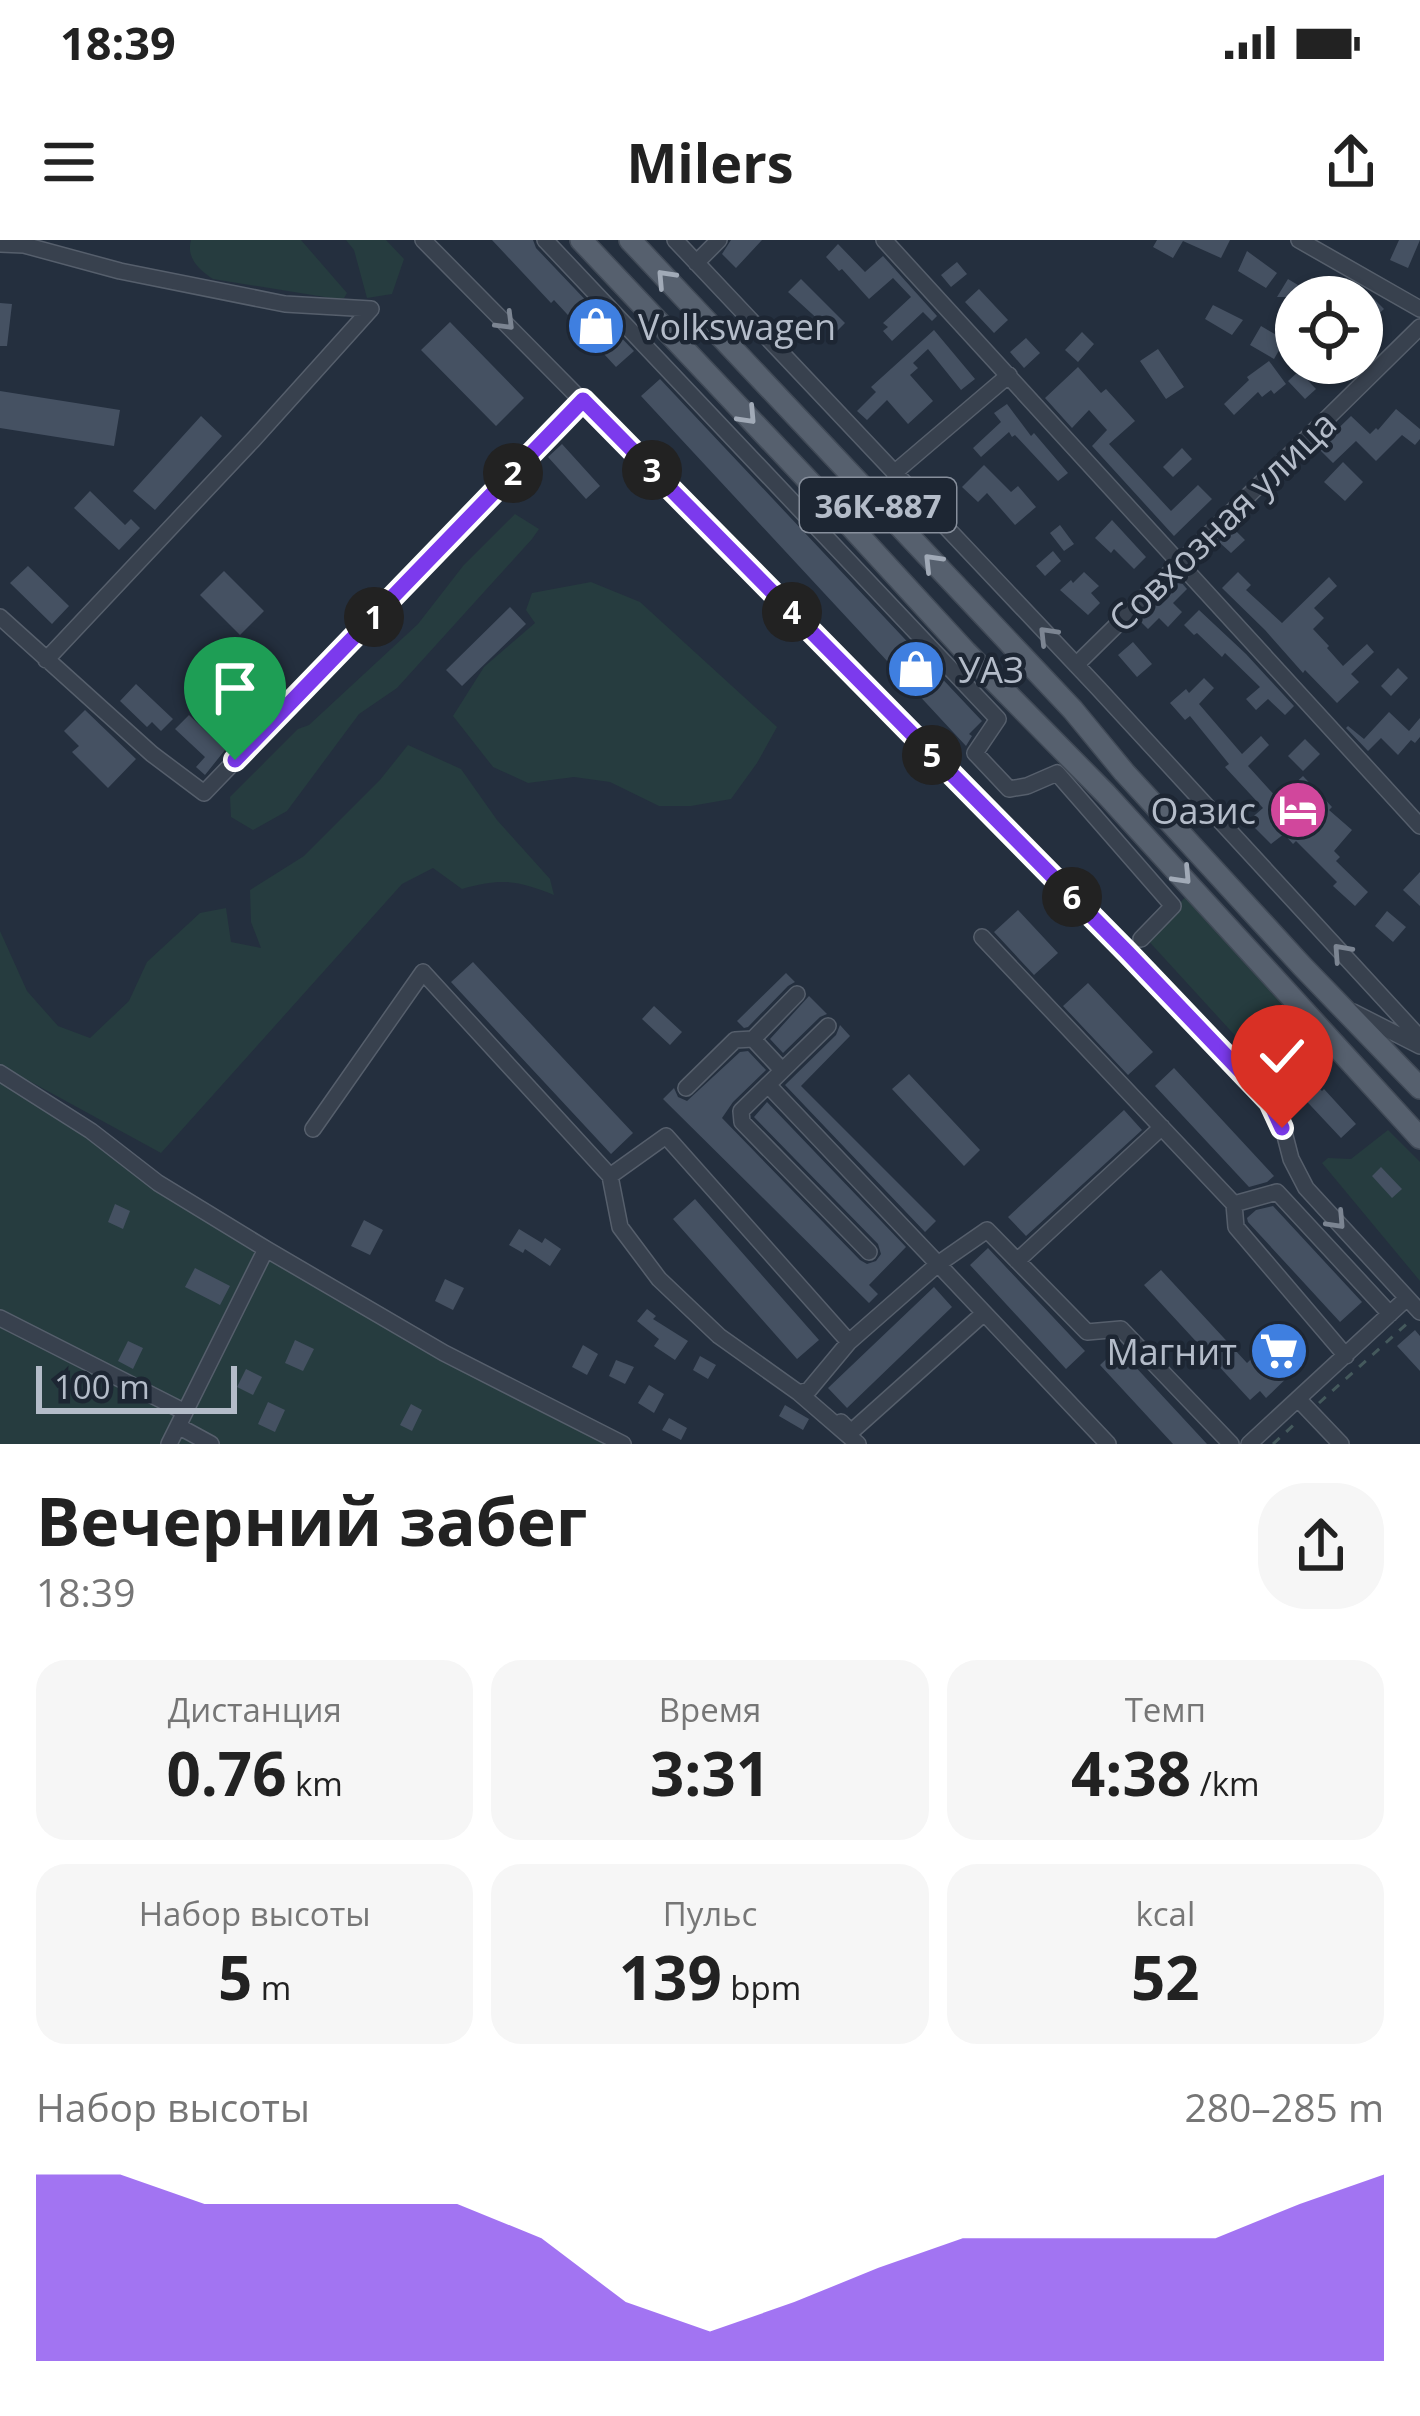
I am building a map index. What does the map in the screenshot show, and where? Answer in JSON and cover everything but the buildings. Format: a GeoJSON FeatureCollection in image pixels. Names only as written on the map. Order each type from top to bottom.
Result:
{"type":"FeatureCollection","features":[{"type":"Feature","properties":{"kind":"main road","name":"36К-887"},"geometry":{"type":"LineString","coordinates":[[581,240],[966,652],[1106,794],[1420,1138]]}},
{"type":"Feature","properties":{"kind":"main road","name":"36К-887"},"geometry":{"type":"LineString","coordinates":[[630,240],[1073,710],[1302,966],[1420,1088]]}},
{"type":"Feature","properties":{"kind":"main road"},"geometry":{"type":"LineString","coordinates":[[1074,760],[1092,761],[1096,740]]}},
{"type":"Feature","properties":{"kind":"main road"},"geometry":{"type":"LineString","coordinates":[[1106,794],[1107,775],[1124,772]]}},
{"type":"Feature","properties":{"kind":"street"},"geometry":{"type":"LineString","coordinates":[[423,240],[1270,1102],[1306,1188],[1420,1313]]}},
{"type":"Feature","properties":{"kind":"street"},"geometry":{"type":"LineString","coordinates":[[545,240],[998,718],[975,753],[1009,789]]}},
{"type":"Feature","properties":{"kind":"street"},"geometry":{"type":"LineString","coordinates":[[675,240],[1076,665],[1420,1042]]}},
{"type":"Feature","properties":{"kind":"street"},"geometry":{"type":"LineString","coordinates":[[697,263],[719,240]]}},
{"type":"Feature","properties":{"kind":"street"},"geometry":{"type":"LineString","coordinates":[[884,240],[1420,826]]}},
{"type":"Feature","properties":{"kind":"street"},"geometry":{"type":"LineString","coordinates":[[1299,240],[1420,308]]}},
{"type":"Feature","properties":{"kind":"street"},"geometry":{"type":"LineString","coordinates":[[0,244],[24,244],[120,271],[285,304],[371,309],[46,660]]}},
{"type":"Feature","properties":{"kind":"street","name":"Совхозная улица"},"geometry":{"type":"LineString","coordinates":[[1076,665],[1420,327]]}},
{"type":"Feature","properties":{"kind":"street"},"geometry":{"type":"LineString","coordinates":[[894,473],[1009,374]]}},
{"type":"Feature","properties":{"kind":"street"},"geometry":{"type":"LineString","coordinates":[[0,617],[152,754],[204,793],[583,400]]}},
{"type":"Feature","properties":{"kind":"street"},"geometry":{"type":"LineString","coordinates":[[988,812],[1009,789],[1057,773],[1172,906],[1141,939]]}},
{"type":"Feature","properties":{"kind":"street"},"geometry":{"type":"LineString","coordinates":[[982,937],[1234,1204],[1236,1228],[1346,1356]]}},
{"type":"Feature","properties":{"kind":"street"},"geometry":{"type":"LineString","coordinates":[[313,1129],[423,972],[610,1176],[620,1227],[659,1279],[719,1336],[804,1391],[852,1438],[983,1314]]}},
{"type":"Feature","properties":{"kind":"street"},"geometry":{"type":"LineString","coordinates":[[753,1040],[797,994]]}},
{"type":"Feature","properties":{"kind":"street"},"geometry":{"type":"LineString","coordinates":[[1346,1008],[1420,1042]]}},
{"type":"Feature","properties":{"kind":"street"},"geometry":{"type":"LineString","coordinates":[[828,1026],[741,1112],[742,1122],[869,1252]]}},
{"type":"Feature","properties":{"kind":"street"},"geometry":{"type":"LineString","coordinates":[[686,1088],[735,1040],[753,1040],[782,1070]]}},
{"type":"Feature","properties":{"kind":"street"},"geometry":{"type":"LineString","coordinates":[[0,1073],[92,1131],[158,1183],[266,1249],[443,1353],[623,1444]]}},
{"type":"Feature","properties":{"kind":"street"},"geometry":{"type":"LineString","coordinates":[[768,1085],[1108,1444]]}},
{"type":"Feature","properties":{"kind":"street"},"geometry":{"type":"LineString","coordinates":[[1017,1261],[1162,1127]]}},
{"type":"Feature","properties":{"kind":"street"},"geometry":{"type":"LineString","coordinates":[[610,1176],[666,1136],[849,1342]]}},
{"type":"Feature","properties":{"kind":"street"},"geometry":{"type":"LineString","coordinates":[[1234,1204],[1276,1192],[1390,1314]]}},
{"type":"Feature","properties":{"kind":"street"},"geometry":{"type":"LineString","coordinates":[[804,1391],[849,1342],[938,1264],[987,1230],[1087,1332],[1121,1329],[1231,1444]]}},
{"type":"Feature","properties":{"kind":"street"},"geometry":{"type":"LineString","coordinates":[[169,1444],[266,1249]]}},
{"type":"Feature","properties":{"kind":"street"},"geometry":{"type":"LineString","coordinates":[[1249,1444],[1304,1406],[1346,1356],[1408,1298]]}},
{"type":"Feature","properties":{"kind":"street"},"geometry":{"type":"LineString","coordinates":[[0,1318],[182,1419],[211,1444]]}},
{"type":"Feature","properties":{"kind":"street"},"geometry":{"type":"LineString","coordinates":[[1304,1406],[1341,1444]]}},
{"type":"Feature","properties":{"kind":"path"},"geometry":{"type":"LineString","coordinates":[[1273,1444],[1304,1406],[1420,1313]]}},
{"type":"Feature","properties":{"kind":"green space"},"geometry":{"type":"Polygon","coordinates":[[[191,240],[301,240],[347,293],[337,299],[213,279],[195,263],[191,240]]]}},
{"type":"Feature","properties":{"kind":"green space"},"geometry":{"type":"Polygon","coordinates":[[[346,240],[386,240],[404,259],[392,294],[367,298],[354,250],[346,240]]]}},
{"type":"Feature","properties":{"kind":"green space"},"geometry":{"type":"Polygon","coordinates":[[[515,514],[539,529],[532,539],[397,688],[359,714],[287,811],[253,830],[231,817],[230,797],[298,729],[309,725],[418,624],[463,566],[515,514]]]}},
{"type":"Feature","properties":{"kind":"green space"},"geometry":{"type":"Polygon","coordinates":[[[591,582],[640,602],[777,727],[731,799],[659,806],[610,782],[574,777],[528,783],[493,767],[453,716],[484,667],[535,623],[526,610],[532,593],[591,582]]]}},
{"type":"Feature","properties":{"kind":"green space"},"geometry":{"type":"Polygon","coordinates":[[[408,745],[461,769],[497,820],[550,879],[554,895],[509,882],[462,889],[433,868],[402,884],[161,1153],[0,1065],[0,931],[27,991],[58,1026],[90,1038],[129,1001],[147,962],[200,913],[226,908],[231,942],[261,948],[251,922],[250,890],[304,856],[408,745]]]}},
{"type":"Feature","properties":{"kind":"green space"},"geometry":{"type":"Polygon","coordinates":[[[1188,895],[1314,1034],[1292,1033],[1262,1065],[1144,936],[1188,895]]]}},
{"type":"Feature","properties":{"kind":"green space"},"geometry":{"type":"Polygon","coordinates":[[[0,1079],[102,1144],[607,1444],[0,1444],[0,1079]]]}},
{"type":"Feature","properties":{"kind":"green space"},"geometry":{"type":"Polygon","coordinates":[[[1388,1130],[1420,1162],[1420,1281],[1322,1163],[1328,1158],[1351,1159],[1388,1130]]]}},
{"type":"Feature","properties":{"kind":"place","name":"Volkswagen"},"geometry":{"type":"Point","coordinates":[596,326]}},
{"type":"Feature","properties":{"kind":"place","name":"УАЗ"},"geometry":{"type":"Point","coordinates":[916,669]}},
{"type":"Feature","properties":{"kind":"place","name":"Оазис"},"geometry":{"type":"Point","coordinates":[1298,810]}},
{"type":"Feature","properties":{"kind":"place","name":"Магнит"},"geometry":{"type":"Point","coordinates":[1279,1351]}},
{"type":"Feature","properties":{"kind":"route"},"geometry":{"type":"LineString","coordinates":[[235,760],[583,400],[1127,952],[1270,1102],[1282,1128]]}}]}
